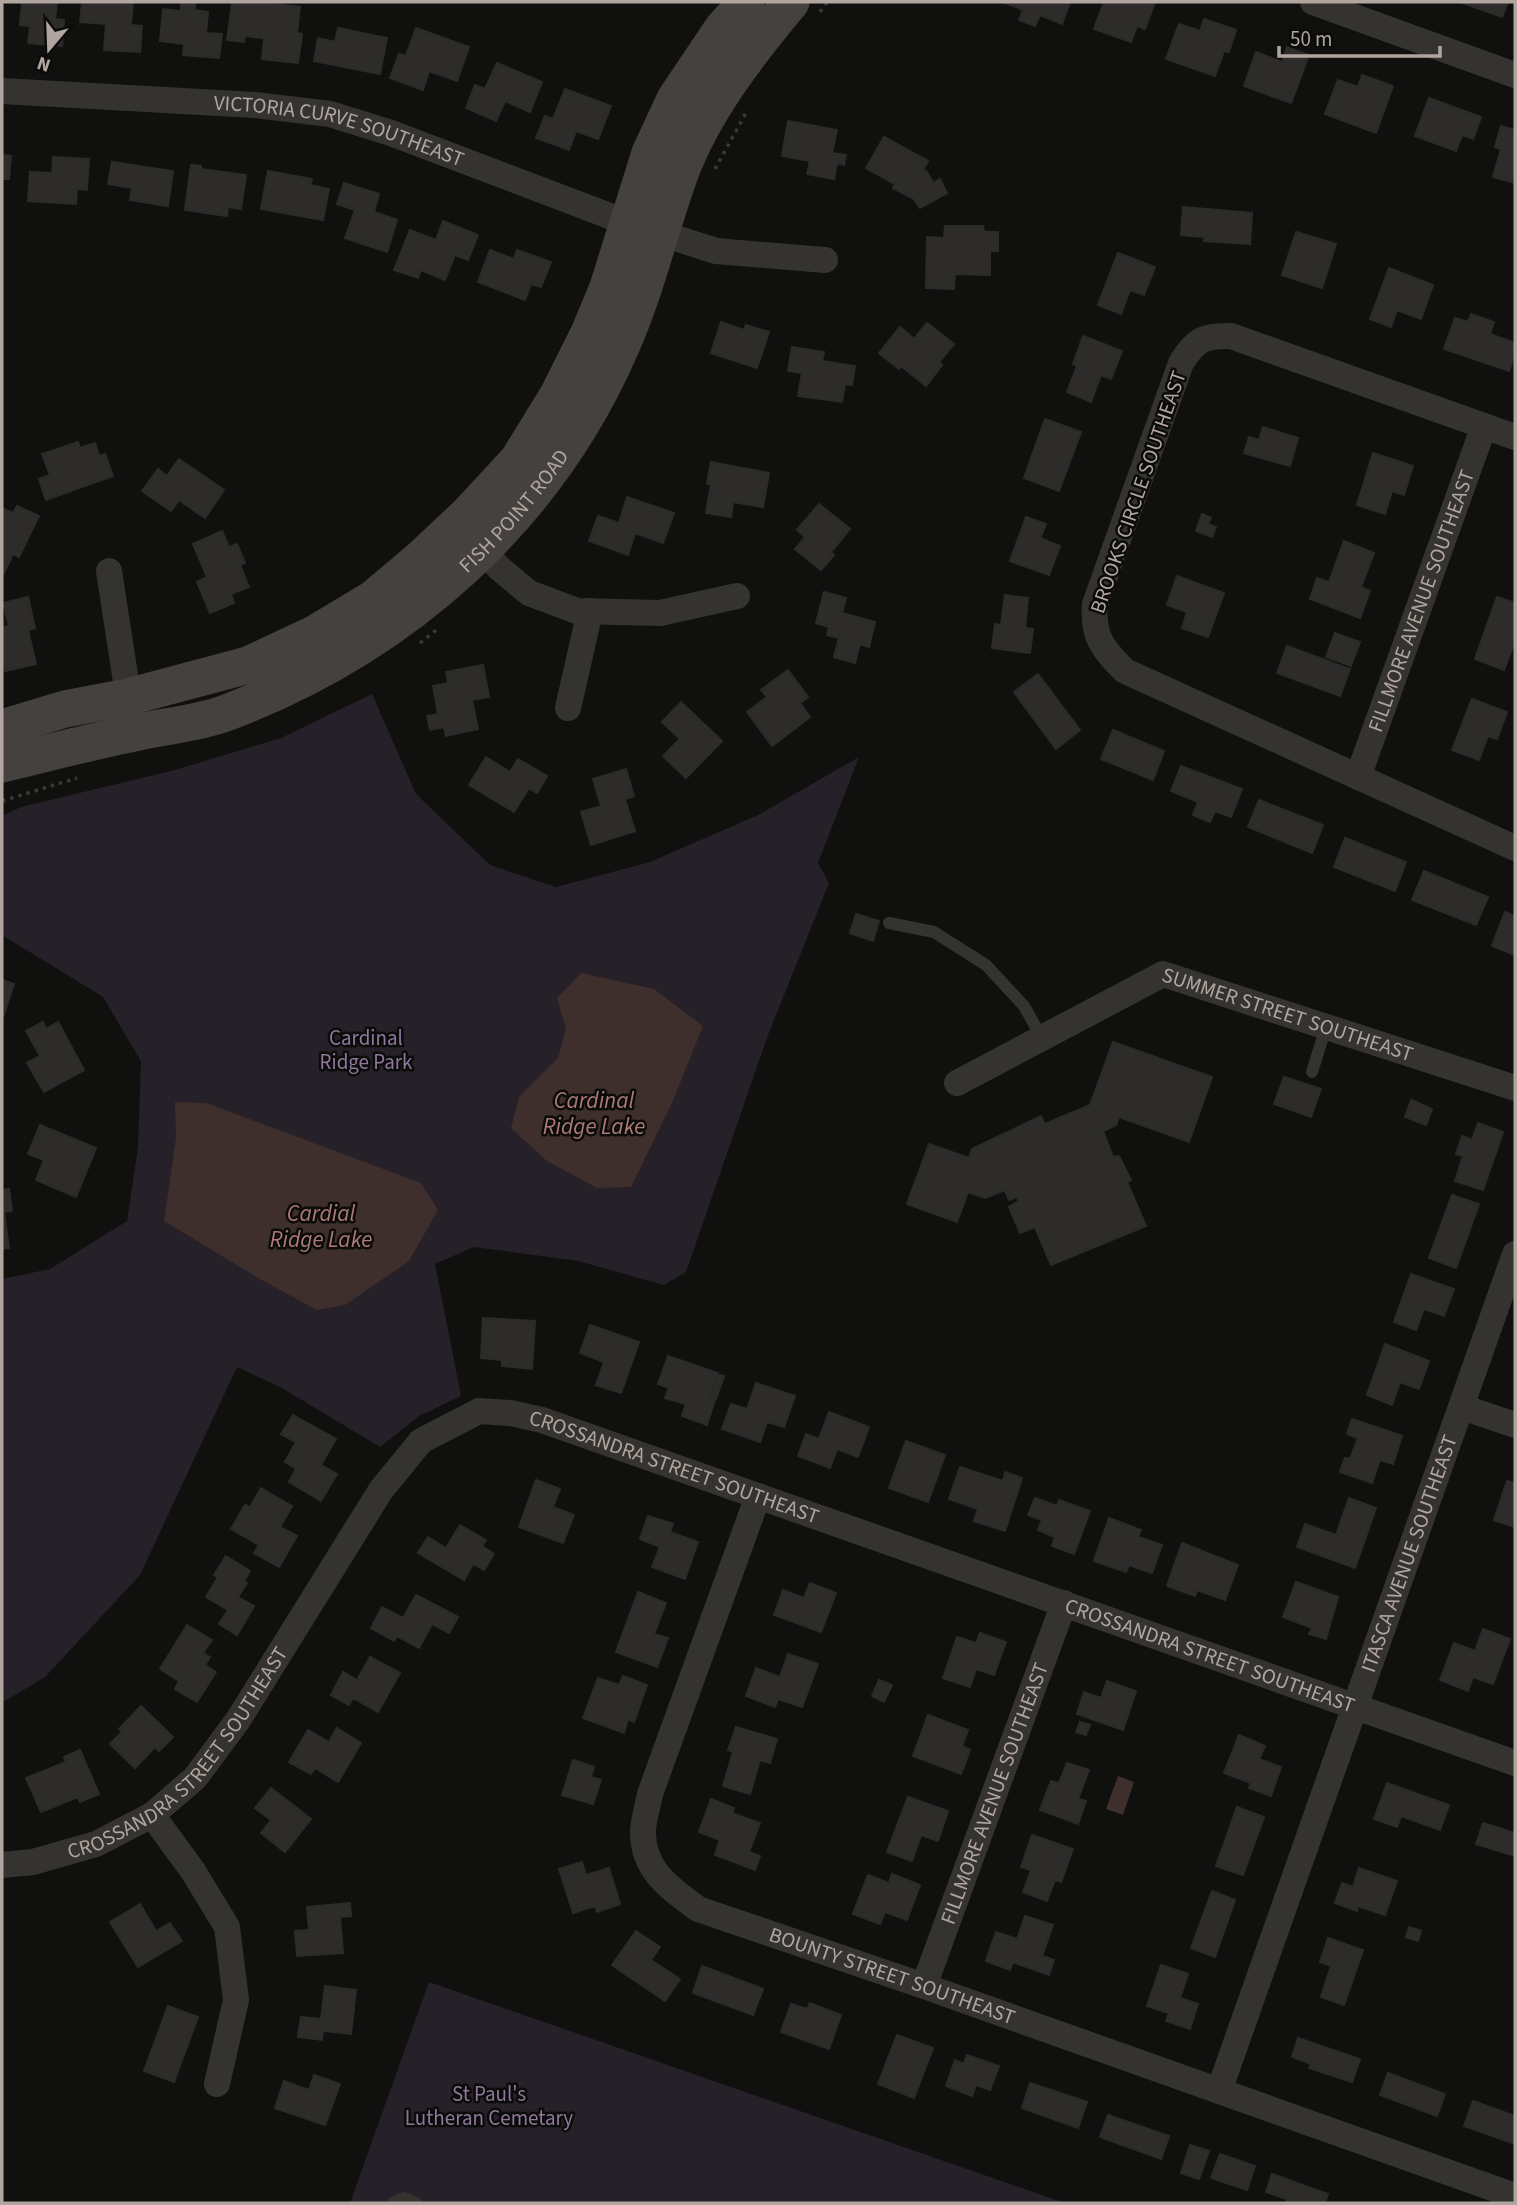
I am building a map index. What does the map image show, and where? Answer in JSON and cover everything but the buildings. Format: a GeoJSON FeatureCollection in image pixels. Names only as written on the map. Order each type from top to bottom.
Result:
{"type":"FeatureCollection","features":[{"type":"Feature","properties":{"kind":"street","name":"FISH POINT ROAD"},"geometry":{"type":"LineString","coordinates":[[2,728],[65,709],[128,697],[248,665],[314,634],[374,598],[467,515],[517,460],[558,395],[589,333],[608,286],[650,153],[675,99],[722,29],[746,2]]}},
{"type":"Feature","properties":{"kind":"street","name":"FISH POINT ROAD"},"geometry":{"type":"LineString","coordinates":[[2,764],[223,715],[295,682],[372,639],[428,601],[483,551],[544,482],[589,410],[620,351],[640,304],[681,172],[713,106],[754,47],[791,2]]}},
{"type":"Feature","properties":{"kind":"street"},"geometry":{"type":"LineString","coordinates":[[1312,2],[1515,75]]}},
{"type":"Feature","properties":{"kind":"street","name":"VICTORIA CURVE SOUTHEAST"},"geometry":{"type":"LineString","coordinates":[[2,91],[256,105],[330,114],[391,133],[628,223],[716,251],[825,260]]}},
{"type":"Feature","properties":{"kind":"street","name":"BROOKS CIRCLE SOUTHEAST"},"geometry":{"type":"LineString","coordinates":[[1515,437],[1231,336],[1214,335],[1200,340],[1189,350],[1181,363],[1095,604],[1094,624],[1104,650],[1125,671],[1515,848]]}},
{"type":"Feature","properties":{"kind":"street","name":"FILLMORE AVENUE SOUTHEAST"},"geometry":{"type":"LineString","coordinates":[[1358,777],[1484,426]]}},
{"type":"Feature","properties":{"kind":"street"},"geometry":{"type":"LineString","coordinates":[[483,551],[529,593],[577,611],[660,613],[737,596]]}},
{"type":"Feature","properties":{"kind":"street"},"geometry":{"type":"LineString","coordinates":[[109,571],[134,733]]}},
{"type":"Feature","properties":{"kind":"street"},"geometry":{"type":"LineString","coordinates":[[568,708],[590,611]]}},
{"type":"Feature","properties":{"kind":"street","name":"SUMMER STREET SOUTHEAST"},"geometry":{"type":"LineString","coordinates":[[957,1083],[1163,974],[1515,1088]]}},
{"type":"Feature","properties":{"kind":"street","name":"ITASCA AVENUE SOUTHEAST"},"geometry":{"type":"LineString","coordinates":[[1219,2091],[1515,1254]]}},
{"type":"Feature","properties":{"kind":"street"},"geometry":{"type":"LineString","coordinates":[[1462,1406],[1515,1425]]}},
{"type":"Feature","properties":{"kind":"street","name":"CROSSANDRA STREET SOUTHEAST"},"geometry":{"type":"LineString","coordinates":[[2,1865],[33,1862],[96,1844],[152,1815],[195,1778],[238,1720],[381,1490],[421,1441],[479,1411],[510,1413],[542,1420],[1515,1763]]}},
{"type":"Feature","properties":{"kind":"street","name":"BOUNTY STREET SOUTHEAST"},"geometry":{"type":"LineString","coordinates":[[758,1496],[650,1794],[643,1832],[650,1867],[670,1888],[698,1909],[924,1986],[1515,2196]]}},
{"type":"Feature","properties":{"kind":"street","name":"FILLMORE AVENUE SOUTHEAST"},"geometry":{"type":"LineString","coordinates":[[924,1986],[1064,1602]]}},
{"type":"Feature","properties":{"kind":"street"},"geometry":{"type":"LineString","coordinates":[[152,1815],[193,1871],[227,1927],[236,2000],[217,2084]]}},
{"type":"Feature","properties":{"kind":"lane"},"geometry":{"type":"LineString","coordinates":[[889,923],[934,932],[986,965],[1024,1006],[1042,1038]]}},
{"type":"Feature","properties":{"kind":"lane"},"geometry":{"type":"LineString","coordinates":[[1312,1072],[1326,1027]]}},
{"type":"Feature","properties":{"kind":"lane"},"geometry":{"type":"LineString","coordinates":[[393,2203],[404,2199],[416,2203]]}},
{"type":"Feature","properties":{"kind":"green space","name":"Cardinal Ridge Park"},"geometry":{"type":"Polygon","coordinates":[[[372,694],[416,794],[490,865],[556,887],[650,862],[758,815],[859,757],[818,863],[829,883],[768,1035],[686,1272],[664,1285],[578,1261],[474,1247],[435,1264],[461,1396],[419,1416],[380,1447],[282,1388],[237,1367],[140,1575],[45,1677],[2,1701],[2,1279],[50,1269],[127,1221],[138,1147],[141,1061],[103,997],[2,935],[2,816],[21,807],[175,770],[281,738],[372,694]]]}},
{"type":"Feature","properties":{"kind":"green space","name":"St Paul's Lutheran Cemetary"},"geometry":{"type":"Polygon","coordinates":[[[429,1982],[1065,2203],[350,2203],[429,1982]]]}},
{"type":"Feature","properties":{"kind":"water","name":"Cardinal Ridge Lake"},"geometry":{"type":"Polygon","coordinates":[[[581,973],[654,989],[703,1026],[672,1103],[631,1187],[597,1188],[547,1161],[511,1128],[519,1097],[558,1058],[566,1029],[557,998],[581,973]]]}},
{"type":"Feature","properties":{"kind":"water","name":"Cardial Ridge Lake"},"geometry":{"type":"Polygon","coordinates":[[[175,1102],[206,1103],[421,1183],[438,1210],[409,1261],[345,1305],[317,1310],[164,1221],[176,1138],[175,1102]]]}},
{"type":"Feature","properties":{"kind":"water"},"geometry":{"type":"Polygon","coordinates":[[[1118,1776],[1134,1782],[1123,1815],[1106,1809],[1118,1776]]]}}]}
